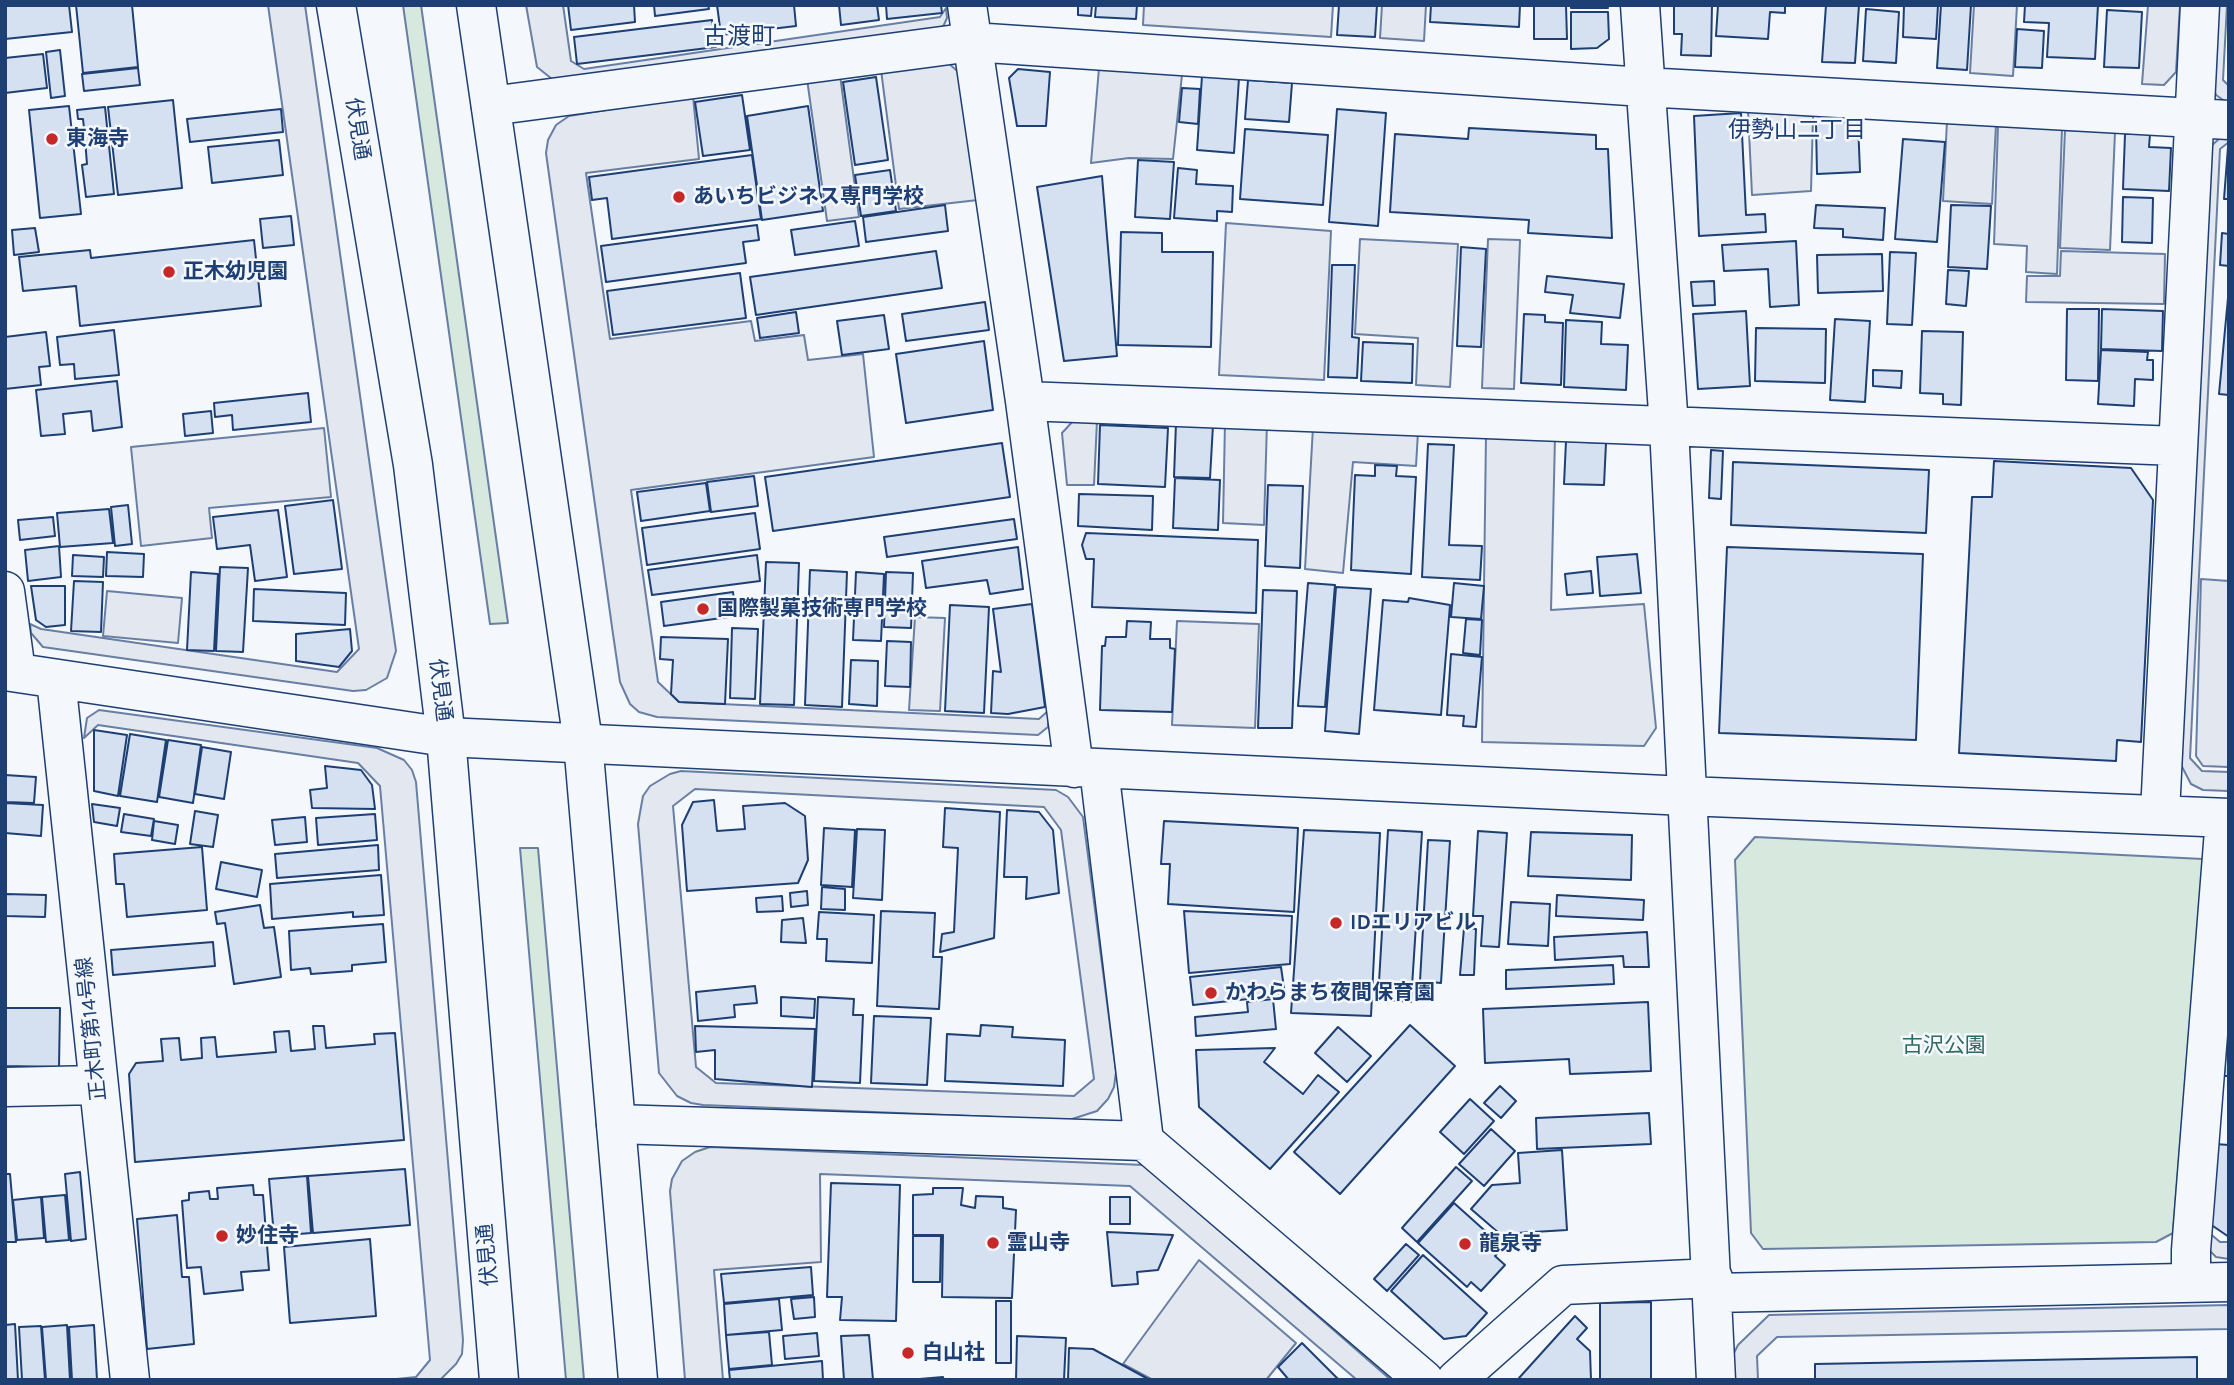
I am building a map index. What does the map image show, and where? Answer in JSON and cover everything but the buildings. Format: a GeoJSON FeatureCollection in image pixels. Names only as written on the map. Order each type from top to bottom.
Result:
{"type":"FeatureCollection","features":[{"type":"Feature","properties":{"kind":"main road","name":"伏見通"},"geometry":{"type":"LineString","coordinates":[[336,5],[413,465],[446,737],[499,1380]]}},
{"type":"Feature","properties":{"kind":"main road"},"geometry":{"type":"LineString","coordinates":[[476,5],[583,742],[638,1380]]}},
{"type":"Feature","properties":{"kind":"main road"},"geometry":{"type":"LineString","coordinates":[[1640,5],[1669,427],[1686,796],[1714,1286],[1716,1380]]}},
{"type":"Feature","properties":{"kind":"main road"},"geometry":{"type":"LineString","coordinates":[[2160,813],[2177,446],[2211,119],[2200,5]]}},
{"type":"Feature","properties":{"kind":"main road"},"geometry":{"type":"LineString","coordinates":[[491,106],[970,23],[1644,87],[2211,119]]}},
{"type":"Feature","properties":{"kind":"main road"},"geometry":{"type":"LineString","coordinates":[[970,23],[1026,401],[1144,1141]]}},
{"type":"Feature","properties":{"kind":"main road"},"geometry":{"type":"LineString","coordinates":[[1026,401],[2177,446]]}},
{"type":"Feature","properties":{"kind":"main road"},"geometry":{"type":"LineString","coordinates":[[5,591],[11,672],[446,737],[1686,796],[2160,813],[2227,818],[2191,1250],[2191,1282]]}},
{"type":"Feature","properties":{"kind":"main road","name":"正木町第14号線"},"geometry":{"type":"LineString","coordinates":[[56,679],[130,1380]]}},
{"type":"Feature","properties":{"kind":"main road"},"geometry":{"type":"LineString","coordinates":[[5,1087],[98,1085]]}},
{"type":"Feature","properties":{"kind":"main road"},"geometry":{"type":"LineString","coordinates":[[616,1124],[1144,1141],[1424,1380]]}},
{"type":"Feature","properties":{"kind":"main road"},"geometry":{"type":"LineString","coordinates":[[1456,1380],[1563,1286],[2229,1282]]}},
{"type":"Feature","properties":{"kind":"green space"},"geometry":{"type":"Polygon","coordinates":[[[403,5],[421,5],[508,623],[490,624],[403,5]]]}},
{"type":"Feature","properties":{"kind":"green space","name":"古沢公園"},"geometry":{"type":"Polygon","coordinates":[[[1755,837],[2203,859],[2173,1233],[2156,1242],[1763,1249],[1751,1233],[1735,860],[1755,837]]]}},
{"type":"Feature","properties":{"kind":"green space"},"geometry":{"type":"Polygon","coordinates":[[[520,848],[538,848],[584,1380],[566,1380],[520,848]]]}},
{"type":"Feature","properties":{"kind":"shaded area"},"geometry":{"type":"Polygon","coordinates":[[[268,5],[305,5],[396,651],[387,678],[366,690],[353,691],[43,647],[31,633],[30,624],[41,629],[337,672],[359,649],[268,5]]]}},
{"type":"Feature","properties":{"kind":"shaded area"},"geometry":{"type":"Polygon","coordinates":[[[526,5],[563,5],[571,61],[584,69],[940,17],[946,8],[947,18],[942,29],[557,83],[537,67],[526,5]]]}},
{"type":"Feature","properties":{"kind":"shaded area"},"geometry":{"type":"Polygon","coordinates":[[[1144,5],[1333,5],[1331,37],[1143,25],[1144,5]]]}},
{"type":"Feature","properties":{"kind":"shaded area"},"geometry":{"type":"Polygon","coordinates":[[[1382,5],[1426,5],[1424,41],[1380,38],[1382,5]]]}},
{"type":"Feature","properties":{"kind":"shaded area"},"geometry":{"type":"Polygon","coordinates":[[[1974,5],[2017,5],[2013,76],[1970,73],[1974,5]]]}},
{"type":"Feature","properties":{"kind":"shaded area"},"geometry":{"type":"Polygon","coordinates":[[[2148,5],[2180,5],[2176,72],[2164,85],[2142,84],[2148,5]]]}},
{"type":"Feature","properties":{"kind":"shaded area"},"geometry":{"type":"Polygon","coordinates":[[[2216,5],[2227,5],[2223,80],[2229,86],[2229,104],[2216,95],[2211,83],[2216,5]]]}},
{"type":"Feature","properties":{"kind":"shaded area"},"geometry":{"type":"Polygon","coordinates":[[[946,61],[964,77],[978,200],[899,209],[881,70],[946,61]]]}},
{"type":"Feature","properties":{"kind":"shaded area"},"geometry":{"type":"Polygon","coordinates":[[[1099,68],[1182,75],[1173,159],[1129,158],[1091,163],[1099,68]]]}},
{"type":"Feature","properties":{"kind":"shaded area"},"geometry":{"type":"Polygon","coordinates":[[[840,75],[859,217],[827,221],[807,79],[840,75]]]}},
{"type":"Feature","properties":{"kind":"shaded area"},"geometry":{"type":"Polygon","coordinates":[[[693,96],[699,159],[586,173],[610,339],[751,321],[755,341],[804,335],[808,360],[863,354],[874,457],[631,490],[658,682],[679,702],[1039,719],[1049,710],[1048,727],[1038,735],[657,717],[639,712],[630,704],[620,682],[546,153],[548,140],[556,125],[569,116],[693,96]]]}},
{"type":"Feature","properties":{"kind":"shaded area"},"geometry":{"type":"Polygon","coordinates":[[[1748,110],[1813,116],[1811,191],[1752,195],[1748,110]]]}},
{"type":"Feature","properties":{"kind":"shaded area"},"geometry":{"type":"Polygon","coordinates":[[[1947,121],[1996,124],[1992,204],[1943,201],[1947,121]]]}},
{"type":"Feature","properties":{"kind":"shaded area"},"geometry":{"type":"Polygon","coordinates":[[[1998,126],[2062,128],[2057,274],[2026,272],[2027,246],[1994,244],[1998,126]]]}},
{"type":"Feature","properties":{"kind":"shaded area"},"geometry":{"type":"Polygon","coordinates":[[[2065,130],[2115,132],[2110,250],[2060,248],[2065,130]]]}},
{"type":"Feature","properties":{"kind":"shaded area"},"geometry":{"type":"Polygon","coordinates":[[[2220,138],[2229,139],[2229,142],[2220,149],[2190,758],[2202,771],[2229,772],[2229,791],[2203,790],[2191,784],[2179,761],[2209,148],[2220,138]]]}},
{"type":"Feature","properties":{"kind":"shaded area"},"geometry":{"type":"Polygon","coordinates":[[[1226,223],[1331,231],[1324,380],[1219,375],[1226,223]]]}},
{"type":"Feature","properties":{"kind":"shaded area"},"geometry":{"type":"Polygon","coordinates":[[[1360,239],[1458,244],[1450,387],[1416,385],[1418,338],[1355,334],[1360,239]]]}},
{"type":"Feature","properties":{"kind":"shaded area"},"geometry":{"type":"Polygon","coordinates":[[[1488,239],[1520,240],[1514,389],[1482,388],[1488,239]]]}},
{"type":"Feature","properties":{"kind":"shaded area"},"geometry":{"type":"Polygon","coordinates":[[[2061,251],[2165,254],[2164,304],[2026,302],[2027,276],[2060,276],[2061,251]]]}},
{"type":"Feature","properties":{"kind":"shaded area"},"geometry":{"type":"Polygon","coordinates":[[[1074,420],[1097,421],[1094,485],[1067,485],[1062,433],[1074,420]]]}},
{"type":"Feature","properties":{"kind":"shaded area"},"geometry":{"type":"Polygon","coordinates":[[[1225,422],[1267,422],[1264,525],[1223,523],[1225,422]]]}},
{"type":"Feature","properties":{"kind":"shaded area"},"geometry":{"type":"Polygon","coordinates":[[[1313,427],[1418,432],[1416,466],[1353,462],[1343,573],[1305,569],[1313,427]]]}},
{"type":"Feature","properties":{"kind":"shaded area"},"geometry":{"type":"Polygon","coordinates":[[[324,428],[331,497],[209,508],[212,538],[141,546],[131,447],[324,428]]]}},
{"type":"Feature","properties":{"kind":"shaded area"},"geometry":{"type":"Polygon","coordinates":[[[1486,434],[1555,437],[1551,610],[1644,604],[1656,728],[1644,746],[1482,742],[1486,434]]]}},
{"type":"Feature","properties":{"kind":"shaded area"},"geometry":{"type":"Polygon","coordinates":[[[2201,579],[2229,581],[2229,767],[2203,766],[2196,756],[2201,579]]]}},
{"type":"Feature","properties":{"kind":"shaded area"},"geometry":{"type":"Polygon","coordinates":[[[107,591],[182,598],[178,643],[103,636],[107,591]]]}},
{"type":"Feature","properties":{"kind":"shaded area"},"geometry":{"type":"Polygon","coordinates":[[[915,617],[945,618],[940,711],[909,710],[915,617]]]}},
{"type":"Feature","properties":{"kind":"shaded area"},"geometry":{"type":"Polygon","coordinates":[[[1177,621],[1259,624],[1255,728],[1172,725],[1177,621]]]}},
{"type":"Feature","properties":{"kind":"shaded area"},"geometry":{"type":"Polygon","coordinates":[[[99,710],[377,748],[404,760],[412,770],[416,782],[463,1340],[462,1354],[440,1380],[387,1380],[416,1377],[430,1360],[380,786],[358,763],[98,725],[84,738],[87,718],[99,710]]]}},
{"type":"Feature","properties":{"kind":"shaded area"},"geometry":{"type":"Polygon","coordinates":[[[681,771],[1056,790],[1068,797],[1083,817],[1116,1072],[1114,1087],[1108,1099],[1097,1111],[1069,1120],[703,1105],[677,1096],[659,1073],[638,824],[643,796],[650,786],[681,771]],[[695,789],[673,806],[696,1067],[716,1083],[1074,1096],[1094,1079],[1061,830],[1044,807],[695,789]]]}},
{"type":"Feature","properties":{"kind":"shaded area"},"geometry":{"type":"Polygon","coordinates":[[[710,1147],[1144,1165],[1391,1380],[1357,1380],[1130,1186],[820,1174],[821,1262],[714,1270],[723,1380],[685,1380],[670,1191],[672,1179],[682,1161],[695,1152],[710,1147]]]}},
{"type":"Feature","properties":{"kind":"shaded area"},"geometry":{"type":"Polygon","coordinates":[[[2207,1231],[2220,1242],[2229,1242],[2229,1259],[2216,1257],[2210,1251],[2207,1231]]]}},
{"type":"Feature","properties":{"kind":"shaded area"},"geometry":{"type":"Polygon","coordinates":[[[1199,1260],[1296,1343],[1266,1380],[1153,1380],[1123,1364],[1199,1260]]]}},
{"type":"Feature","properties":{"kind":"shaded area"},"geometry":{"type":"Polygon","coordinates":[[[2229,1305],[2229,1329],[1777,1337],[1757,1356],[1758,1380],[1734,1380],[1733,1355],[1738,1345],[1769,1315],[2229,1305]]]}},
{"type":"Feature","properties":{"kind":"place","name":"東海寺"},"geometry":{"type":"Point","coordinates":[52,139]}},
{"type":"Feature","properties":{"kind":"place","name":"あいちビジネス専門学校"},"geometry":{"type":"Point","coordinates":[679,197]}},
{"type":"Feature","properties":{"kind":"place","name":"正木幼児園"},"geometry":{"type":"Point","coordinates":[169,272]}},
{"type":"Feature","properties":{"kind":"place","name":"国際製菓技術専門学校"},"geometry":{"type":"Point","coordinates":[703,609]}},
{"type":"Feature","properties":{"kind":"place","name":"IDエリアビル"},"geometry":{"type":"Point","coordinates":[1336,923]}},
{"type":"Feature","properties":{"kind":"place","name":"かわらまち夜間保育園"},"geometry":{"type":"Point","coordinates":[1211,993]}},
{"type":"Feature","properties":{"kind":"place","name":"妙住寺"},"geometry":{"type":"Point","coordinates":[222,1236]}},
{"type":"Feature","properties":{"kind":"place","name":"霊山寺"},"geometry":{"type":"Point","coordinates":[993,1243]}},
{"type":"Feature","properties":{"kind":"place","name":"龍泉寺"},"geometry":{"type":"Point","coordinates":[1465,1244]}},
{"type":"Feature","properties":{"kind":"place","name":"白山社"},"geometry":{"type":"Point","coordinates":[908,1353]}},
{"type":"Feature","properties":{"kind":"district","name":"古渡町"},"geometry":{"type":"Point","coordinates":[739,37]}},
{"type":"Feature","properties":{"kind":"district","name":"伊勢山二丁目"},"geometry":{"type":"Point","coordinates":[1797,130]}}]}
